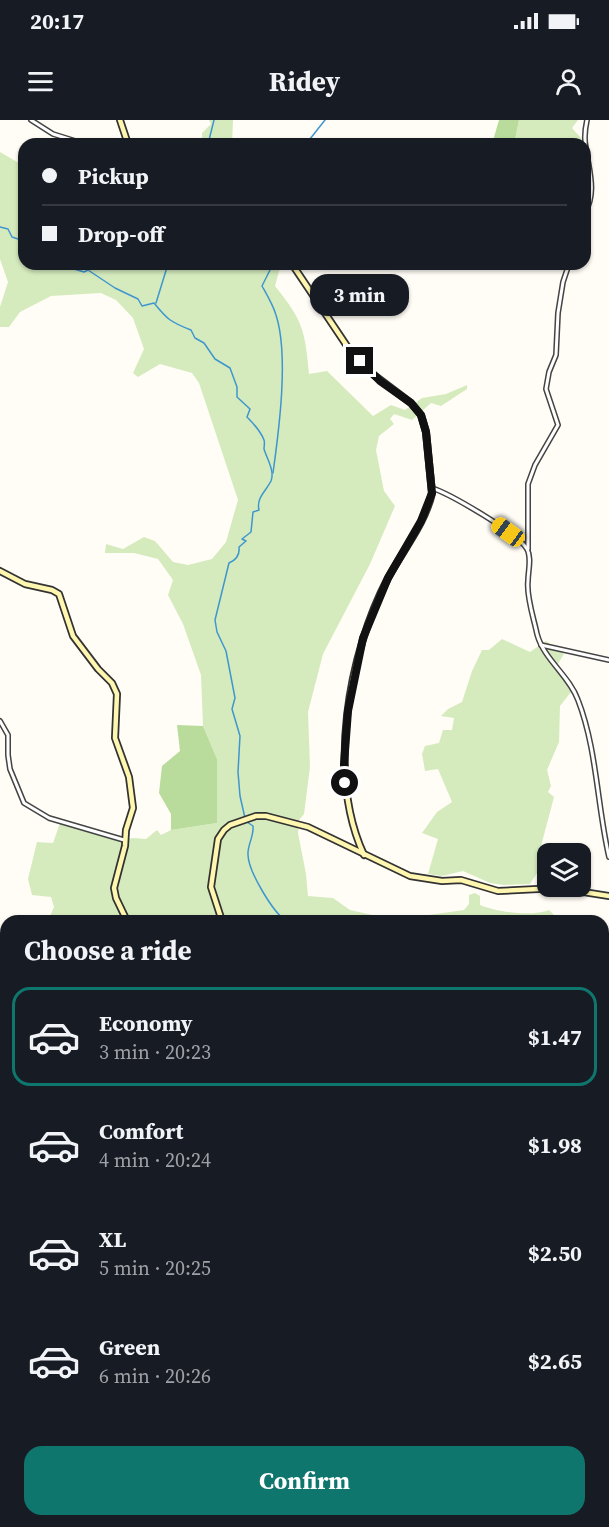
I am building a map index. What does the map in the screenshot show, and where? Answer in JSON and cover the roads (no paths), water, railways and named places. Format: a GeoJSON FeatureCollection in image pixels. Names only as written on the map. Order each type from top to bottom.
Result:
{"type":"FeatureCollection","features":[{"type":"Feature","properties":{"kind":"main road"},"geometry":{"type":"LineString","coordinates":[[120,120],[126,138]]}},
{"type":"Feature","properties":{"kind":"main road"},"geometry":{"type":"LineString","coordinates":[[296,270],[348,349],[374,375],[411,403],[421,415],[426,432],[430,501],[388,578],[370,617],[350,698],[344,772],[352,819],[364,855]]}},
{"type":"Feature","properties":{"kind":"main road"},"geometry":{"type":"LineString","coordinates":[[0,571],[25,584],[52,590],[59,594],[73,636],[116,690],[115,738],[132,790],[133,809],[126,830],[114,888],[124,915]]}},
{"type":"Feature","properties":{"kind":"main road"},"geometry":{"type":"LineString","coordinates":[[220,915],[211,887],[217,843],[224,830],[245,819],[266,816],[304,826],[405,874],[423,879],[464,881],[498,891],[558,888],[609,896]]}},
{"type":"Feature","properties":{"kind":"street"},"geometry":{"type":"LineString","coordinates":[[31,120],[53,134],[66,138]]}},
{"type":"Feature","properties":{"kind":"street"},"geometry":{"type":"LineString","coordinates":[[586,138],[587,120]]}},
{"type":"Feature","properties":{"kind":"street"},"geometry":{"type":"LineString","coordinates":[[567,270],[557,320],[556,355],[549,372],[546,389],[558,425],[535,465],[528,484],[530,561],[527,590],[541,645],[574,690],[580,707],[591,750],[609,856]]}},
{"type":"Feature","properties":{"kind":"street"},"geometry":{"type":"LineString","coordinates":[[431,488],[448,494],[496,524],[528,550]]}},
{"type":"Feature","properties":{"kind":"street"},"geometry":{"type":"LineString","coordinates":[[541,645],[609,660]]}},
{"type":"Feature","properties":{"kind":"street"},"geometry":{"type":"LineString","coordinates":[[0,721],[8,735],[10,769],[24,803],[49,818],[125,840]]}},
{"type":"Feature","properties":{"kind":"waterway"},"geometry":{"type":"LineString","coordinates":[[210,138],[214,120]]}},
{"type":"Feature","properties":{"kind":"waterway"},"geometry":{"type":"LineString","coordinates":[[311,138],[325,120]]}},
{"type":"Feature","properties":{"kind":"waterway"},"geometry":{"type":"LineString","coordinates":[[0,227],[8,229],[12,237],[18,239]]}},
{"type":"Feature","properties":{"kind":"waterway"},"geometry":{"type":"LineString","coordinates":[[77,270],[84,272],[88,270]]}},
{"type":"Feature","properties":{"kind":"waterway"},"geometry":{"type":"LineString","coordinates":[[88,270],[115,288],[138,299],[142,306],[154,303],[170,320],[191,330],[195,338],[204,343],[215,359],[230,368],[237,387],[237,397],[250,409],[247,417],[264,440],[264,449],[271,469],[271,481],[260,498],[259,510],[253,512],[251,532],[242,539],[246,541],[239,547],[237,557],[229,563],[215,620],[217,632],[226,651],[235,698],[232,709],[240,736],[238,772],[245,818]]}},
{"type":"Feature","properties":{"kind":"waterway"},"geometry":{"type":"LineString","coordinates":[[156,303],[166,270]]}},
{"type":"Feature","properties":{"kind":"waterway"},"geometry":{"type":"LineString","coordinates":[[270,270],[262,286],[276,315],[282,351],[282,393],[273,473]]}},
{"type":"Feature","properties":{"kind":"waterway"},"geometry":{"type":"LineString","coordinates":[[247,822],[253,826],[248,853],[252,870],[268,900],[280,915]]}}]}
